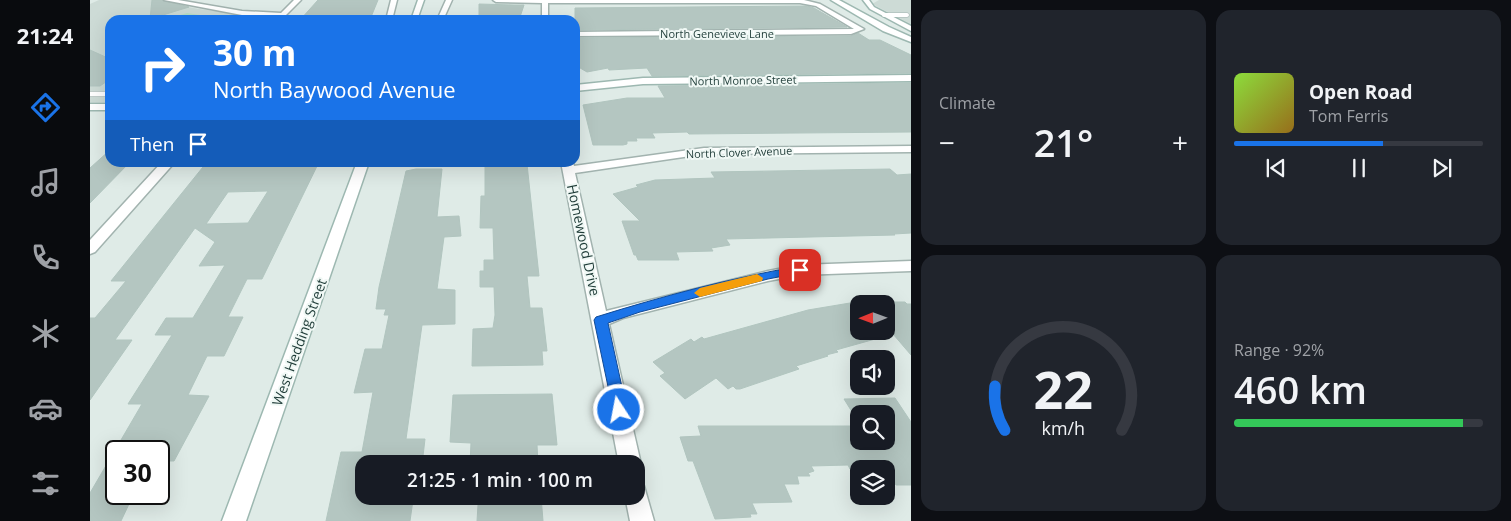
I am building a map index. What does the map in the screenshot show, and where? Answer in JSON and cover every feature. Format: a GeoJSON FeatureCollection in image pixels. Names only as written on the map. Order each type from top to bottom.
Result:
{"type":"FeatureCollection","features":[{"type":"Feature","properties":{"kind":"street"},"geometry":{"type":"LineString","coordinates":[[168,0],[257,15]]}},
{"type":"Feature","properties":{"kind":"street"},"geometry":{"type":"LineString","coordinates":[[283,15],[298,0]]}},
{"type":"Feature","properties":{"kind":"street"},"geometry":{"type":"LineString","coordinates":[[390,15],[394,0]]}},
{"type":"Feature","properties":{"kind":"street"},"geometry":{"type":"LineString","coordinates":[[416,15],[421,0]]}},
{"type":"Feature","properties":{"kind":"street"},"geometry":{"type":"LineString","coordinates":[[442,15],[449,0]]}},
{"type":"Feature","properties":{"kind":"street"},"geometry":{"type":"LineString","coordinates":[[496,0],[545,2],[545,15]]}},
{"type":"Feature","properties":{"kind":"street"},"geometry":{"type":"LineString","coordinates":[[834,0],[886,29],[911,40]]}},
{"type":"Feature","properties":{"kind":"street"},"geometry":{"type":"LineString","coordinates":[[866,0],[872,8],[911,29]]}},
{"type":"Feature","properties":{"kind":"street","name":"North Genevieve Lane"},"geometry":{"type":"LineString","coordinates":[[545,2],[807,2],[818,5],[859,27],[859,30],[580,34]]}},
{"type":"Feature","properties":{"kind":"street","name":"North Monroe Street"},"geometry":{"type":"LineString","coordinates":[[580,88],[662,81],[911,78]]}},
{"type":"Feature","properties":{"kind":"street"},"geometry":{"type":"LineString","coordinates":[[90,107],[105,107]]}},
{"type":"Feature","properties":{"kind":"street","name":"North Clover Avenue"},"geometry":{"type":"LineString","coordinates":[[580,165],[704,151],[911,149]]}},
{"type":"Feature","properties":{"kind":"street"},"geometry":{"type":"LineString","coordinates":[[90,249],[164,167]]}},
{"type":"Feature","properties":{"kind":"street","name":"West Hedding Street"},"geometry":{"type":"LineString","coordinates":[[234,521],[361,167]]}},
{"type":"Feature","properties":{"kind":"street","name":"Homewood Drive"},"geometry":{"type":"LineString","coordinates":[[568,167],[628,455]]}},
{"type":"Feature","properties":{"kind":"street"},"geometry":{"type":"LineString","coordinates":[[601,320],[619,313],[792,271],[911,266]]}},
{"type":"Feature","properties":{"kind":"street"},"geometry":{"type":"LineString","coordinates":[[638,505],[642,521]]}},
{"type":"Feature","properties":{"kind":"lane"},"geometry":{"type":"LineString","coordinates":[[884,15],[907,15]]}},
{"type":"Feature","properties":{"kind":"lane"},"geometry":{"type":"LineString","coordinates":[[90,94],[105,94]]}},
{"type":"Feature","properties":{"kind":"shaded area"},"geometry":{"type":"Polygon","coordinates":[[[99,0],[152,0],[199,9],[248,15],[105,15],[105,102],[90,102],[90,4],[99,0]]]}},
{"type":"Feature","properties":{"kind":"shaded area"},"geometry":{"type":"Polygon","coordinates":[[[879,0],[911,0],[911,24],[872,4],[879,0]]]}},
{"type":"Feature","properties":{"kind":"green space"},"geometry":{"type":"Polygon","coordinates":[[[187,13],[200,15],[180,15],[187,13]]]}},
{"type":"Feature","properties":{"kind":"building"},"geometry":{"type":"Polygon","coordinates":[[[152,0],[162,0],[189,7],[163,15],[150,15],[152,0]]]}},
{"type":"Feature","properties":{"kind":"building"},"geometry":{"type":"Polygon","coordinates":[[[318,0],[378,0],[372,15],[304,15],[318,0]]]}},
{"type":"Feature","properties":{"kind":"building"},"geometry":{"type":"Polygon","coordinates":[[[479,4],[524,5],[521,15],[479,15],[479,4]]]}},
{"type":"Feature","properties":{"kind":"building"},"geometry":{"type":"Polygon","coordinates":[[[807,6],[847,27],[580,30],[580,15],[575,15],[575,8],[807,6]]]}},
{"type":"Feature","properties":{"kind":"building"},"geometry":{"type":"Polygon","coordinates":[[[858,33],[869,40],[880,40],[911,55],[911,73],[652,76],[647,68],[609,70],[608,68],[587,72],[580,68],[580,38],[851,36],[858,33]]]}},
{"type":"Feature","properties":{"kind":"building"},"geometry":{"type":"Polygon","coordinates":[[[90,50],[105,57],[105,82],[100,86],[90,86],[90,50]]]}},
{"type":"Feature","properties":{"kind":"building"},"geometry":{"type":"Polygon","coordinates":[[[911,83],[911,132],[652,133],[655,138],[636,138],[637,141],[627,141],[627,144],[623,145],[593,145],[583,105],[627,98],[665,98],[658,86],[911,83]]]}},
{"type":"Feature","properties":{"kind":"building"},"geometry":{"type":"Polygon","coordinates":[[[105,154],[105,167],[125,167],[90,203],[90,168],[105,154]]]}},
{"type":"Feature","properties":{"kind":"building"},"geometry":{"type":"Polygon","coordinates":[[[203,167],[317,167],[262,279],[247,279],[228,317],[243,317],[224,356],[207,356],[188,395],[209,396],[174,461],[170,461],[170,440],[121,440],[142,404],[128,404],[172,335],[155,335],[166,318],[193,318],[225,265],[199,266],[215,242],[195,228],[115,340],[132,340],[90,400],[90,318],[95,318],[126,281],[111,281],[203,167]],[[268,191],[228,192],[206,224],[248,223],[268,191]]]}},
{"type":"Feature","properties":{"kind":"building"},"geometry":{"type":"Polygon","coordinates":[[[485,167],[527,167],[539,276],[527,276],[530,308],[542,308],[547,351],[542,351],[543,365],[472,366],[473,329],[493,328],[495,315],[494,287],[480,287],[480,271],[484,271],[484,260],[494,260],[493,228],[480,228],[481,196],[485,196],[485,167]]]}},
{"type":"Feature","properties":{"kind":"building"},"geometry":{"type":"Polygon","coordinates":[[[442,169],[437,217],[459,216],[461,236],[444,237],[437,289],[455,290],[455,324],[422,325],[406,439],[425,439],[423,455],[355,455],[355,505],[412,505],[410,521],[326,521],[341,452],[362,452],[373,392],[354,393],[365,349],[382,349],[389,315],[384,315],[386,309],[376,309],[379,287],[406,171],[442,169]]]}},
{"type":"Feature","properties":{"kind":"building"},"geometry":{"type":"Polygon","coordinates":[[[890,169],[897,175],[911,174],[911,233],[726,239],[730,245],[711,248],[713,251],[676,252],[679,260],[638,260],[636,255],[634,255],[622,221],[640,221],[613,194],[655,180],[715,178],[711,172],[890,169]]]}},
{"type":"Feature","properties":{"kind":"building"},"geometry":{"type":"Polygon","coordinates":[[[895,302],[911,304],[911,355],[895,336],[895,302]]]}},
{"type":"Feature","properties":{"kind":"building"},"geometry":{"type":"Polygon","coordinates":[[[850,303],[850,340],[872,340],[836,350],[838,352],[796,366],[799,369],[740,389],[736,389],[733,386],[728,389],[716,378],[685,399],[660,376],[665,373],[653,362],[691,339],[694,342],[702,337],[704,339],[808,310],[850,303]]]}},
{"type":"Feature","properties":{"kind":"building"},"geometry":{"type":"Polygon","coordinates":[[[552,394],[557,445],[537,445],[538,455],[470,455],[471,443],[450,442],[453,395],[552,394]]]}},
{"type":"Feature","properties":{"kind":"building"},"geometry":{"type":"Polygon","coordinates":[[[895,398],[911,422],[911,485],[896,485],[895,460],[850,460],[850,469],[848,465],[811,466],[814,471],[808,473],[810,476],[797,476],[799,484],[784,484],[792,502],[752,503],[757,514],[750,514],[751,517],[715,519],[693,461],[688,461],[680,437],[701,436],[698,426],[850,426],[850,450],[895,450],[895,405],[850,405],[850,409],[844,399],[895,398]]]}},
{"type":"Feature","properties":{"kind":"building"},"geometry":{"type":"Polygon","coordinates":[[[105,467],[105,505],[129,505],[121,521],[90,521],[90,493],[105,467]]]}},
{"type":"Feature","properties":{"kind":"building"},"geometry":{"type":"Polygon","coordinates":[[[478,505],[542,505],[543,521],[477,521],[478,505]]]}},
{"type":"Feature","properties":{"kind":"slow traffic"},"geometry":{"type":"LineString","coordinates":[[700,293],[757,278]]}},
{"type":"Feature","properties":{"kind":"route"},"geometry":{"type":"LineString","coordinates":[[619,410],[601,320],[638,308],[800,270]]}}]}
